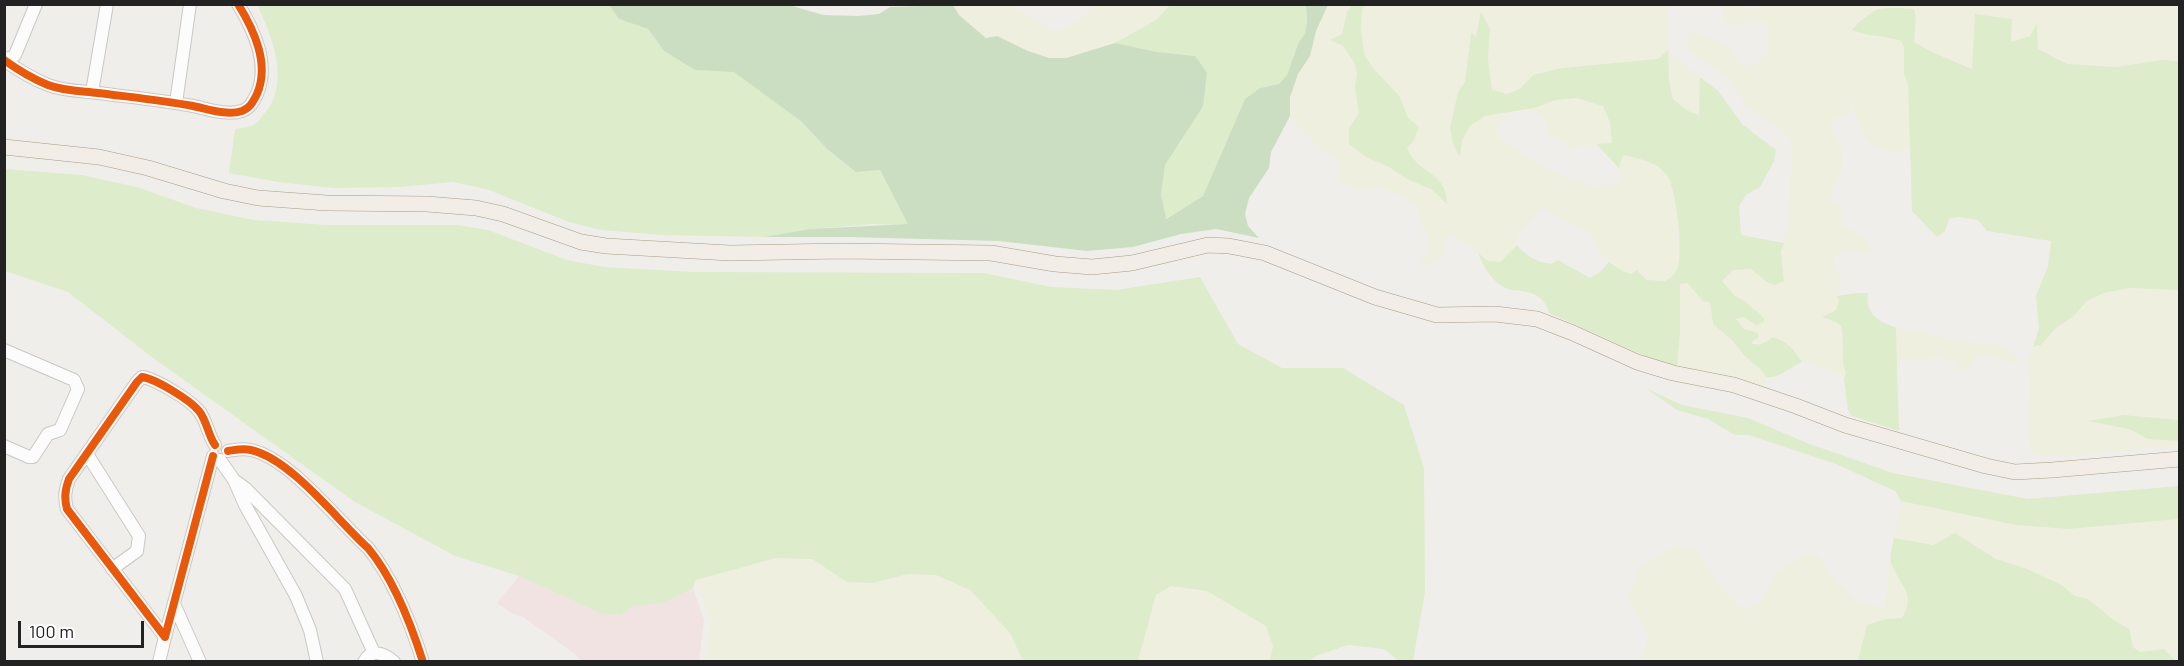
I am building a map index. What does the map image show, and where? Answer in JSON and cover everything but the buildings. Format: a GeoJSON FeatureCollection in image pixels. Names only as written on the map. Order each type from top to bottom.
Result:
{"type":"FeatureCollection","features":[{"type":"Feature","properties":{"kind":"main road"},"geometry":{"type":"LineString","coordinates":[[4,147],[99,157],[258,198],[327,203],[427,204],[476,208],[502,214],[581,242],[606,246],[730,253],[842,251],[991,253],[1055,264],[1092,267],[1132,263],[1208,245],[1229,246],[1265,253],[1375,297],[1437,315],[1495,314],[1538,319],[1637,362],[1672,373],[1734,385],[1796,405],[1845,425],[1986,466],[2015,472],[2180,459]]}},
{"type":"Feature","properties":{"kind":"street"},"geometry":{"type":"LineString","coordinates":[[4,59],[10,59],[15,55],[36,4]]}},
{"type":"Feature","properties":{"kind":"street"},"geometry":{"type":"LineString","coordinates":[[92,92],[106,4]]}},
{"type":"Feature","properties":{"kind":"street"},"geometry":{"type":"LineString","coordinates":[[176,103],[190,4]]}},
{"type":"Feature","properties":{"kind":"street"},"geometry":{"type":"LineString","coordinates":[[4,59],[20,71],[49,85],[234,113],[244,110],[253,103],[260,87],[262,71],[261,57],[247,18],[238,4]]}},
{"type":"Feature","properties":{"kind":"street"},"geometry":{"type":"LineString","coordinates":[[4,350],[74,380],[78,389],[60,430],[48,434],[33,457],[4,446]]}},
{"type":"Feature","properties":{"kind":"street"},"geometry":{"type":"LineString","coordinates":[[165,637],[67,509],[65,502],[69,479],[142,377],[153,380],[194,406],[203,418],[219,453],[296,596],[310,630],[317,662]]}},
{"type":"Feature","properties":{"kind":"street"},"geometry":{"type":"LineString","coordinates":[[219,453],[252,450],[274,459],[293,474],[368,548],[378,560],[392,585],[423,662]]}},
{"type":"Feature","properties":{"kind":"street"},"geometry":{"type":"LineString","coordinates":[[159,662],[219,453]]}},
{"type":"Feature","properties":{"kind":"street"},"geometry":{"type":"LineString","coordinates":[[87,454],[139,536],[137,551],[112,569]]}},
{"type":"Feature","properties":{"kind":"street"},"geometry":{"type":"LineString","coordinates":[[234,480],[246,488],[345,589],[374,653]]}},
{"type":"Feature","properties":{"kind":"street"},"geometry":{"type":"LineString","coordinates":[[175,606],[200,662]]}},
{"type":"Feature","properties":{"kind":"street"},"geometry":{"type":"LineString","coordinates":[[364,662],[374,653],[386,655],[394,662]]}},
{"type":"Feature","properties":{"kind":"shaded area"},"geometry":{"type":"Polygon","coordinates":[[[519,576],[602,614],[621,615],[631,607],[665,602],[693,588],[704,620],[699,661],[582,661],[523,617],[513,614],[497,603],[519,576]]]}},
{"type":"Feature","properties":{"kind":"green space"},"geometry":{"type":"Polygon","coordinates":[[[1768,4],[2179,5],[2179,61],[2161,60],[2117,67],[2067,64],[2038,49],[2037,26],[2030,36],[2011,43],[2011,19],[1975,14],[1972,69],[1914,42],[1916,18],[1876,10],[1855,24],[1875,37],[1889,37],[1901,41],[1904,46],[1904,74],[1908,84],[1911,137],[1903,152],[1889,152],[1874,147],[1864,136],[1851,103],[1851,117],[1844,115],[1832,120],[1833,135],[1841,149],[1843,168],[1831,186],[1831,201],[1840,206],[1842,229],[1851,229],[1869,241],[1869,252],[1842,252],[1833,259],[1840,280],[1837,296],[1839,301],[1836,310],[1828,313],[1826,320],[1836,322],[1841,326],[1846,373],[1844,379],[1829,369],[1802,362],[1794,349],[1751,342],[1759,337],[1744,329],[1736,318],[1744,317],[1746,302],[1735,296],[1722,281],[1733,270],[1751,269],[1767,282],[1784,281],[1781,252],[1788,227],[1792,143],[1783,132],[1745,105],[1725,76],[1689,51],[1687,42],[1691,32],[1707,36],[1733,49],[1735,60],[1743,66],[1758,63],[1769,51],[1766,22],[1736,23],[1730,27],[1720,10],[1728,5],[1745,5],[1747,11],[1768,4]]]}},
{"type":"Feature","properties":{"kind":"green space"},"geometry":{"type":"Polygon","coordinates":[[[257,5],[609,5],[619,19],[648,29],[664,51],[695,70],[734,71],[802,122],[827,149],[856,172],[880,170],[909,225],[874,224],[810,229],[764,237],[662,235],[601,230],[569,222],[486,189],[453,182],[399,187],[334,188],[278,182],[229,173],[235,129],[249,127],[257,122],[272,103],[276,90],[278,75],[273,45],[257,5]]]}},
{"type":"Feature","properties":{"kind":"green space"},"geometry":{"type":"Polygon","coordinates":[[[609,5],[789,5],[823,15],[858,16],[879,14],[890,7],[953,5],[959,15],[986,38],[997,36],[1049,58],[1066,58],[1115,43],[1157,52],[1195,56],[1207,73],[1203,106],[1165,165],[1161,195],[1166,219],[1203,196],[1245,99],[1260,88],[1279,84],[1287,75],[1298,44],[1305,33],[1306,5],[1328,5],[1316,31],[1310,56],[1298,74],[1290,97],[1290,116],[1271,152],[1269,168],[1249,198],[1245,214],[1248,226],[1259,238],[1216,229],[1181,234],[1133,247],[1087,251],[999,241],[764,237],[810,229],[908,224],[880,170],[856,172],[827,149],[802,122],[734,72],[695,70],[664,51],[648,29],[619,19],[609,5]]]}},
{"type":"Feature","properties":{"kind":"green space"},"geometry":{"type":"Polygon","coordinates":[[[953,5],[1012,5],[1054,31],[1069,28],[1095,5],[1170,5],[1156,20],[1115,43],[1066,58],[1049,58],[997,36],[987,38],[959,15],[953,5]]]}},
{"type":"Feature","properties":{"kind":"green space"},"geometry":{"type":"Polygon","coordinates":[[[1170,5],[1306,5],[1307,22],[1305,33],[1298,44],[1287,75],[1279,84],[1260,88],[1245,99],[1203,196],[1165,219],[1161,195],[1165,165],[1180,140],[1195,56],[1157,52],[1115,43],[1156,20],[1170,5]]]}},
{"type":"Feature","properties":{"kind":"green space"},"geometry":{"type":"Polygon","coordinates":[[[1328,5],[1668,5],[1668,50],[1700,77],[1700,115],[1688,111],[1673,99],[1669,81],[1668,51],[1658,59],[1562,68],[1533,75],[1520,89],[1507,94],[1492,90],[1488,59],[1490,29],[1481,13],[1476,38],[1471,34],[1465,81],[1458,92],[1462,140],[1470,126],[1485,116],[1501,113],[1505,119],[1498,125],[1497,136],[1538,163],[1570,180],[1593,186],[1607,185],[1622,181],[1619,168],[1623,155],[1651,161],[1667,176],[1675,195],[1680,261],[1676,273],[1665,281],[1647,280],[1637,270],[1631,274],[1623,271],[1600,254],[1589,234],[1542,208],[1519,233],[1517,245],[1500,262],[1488,261],[1451,233],[1443,243],[1443,256],[1432,264],[1418,264],[1428,251],[1428,238],[1422,228],[1416,205],[1381,186],[1365,191],[1344,184],[1338,177],[1340,164],[1310,140],[1290,116],[1290,97],[1298,74],[1310,56],[1316,31],[1328,5]]]}},
{"type":"Feature","properties":{"kind":"green space"},"geometry":{"type":"Polygon","coordinates":[[[1352,5],[1365,5],[1362,10],[1361,30],[1364,54],[1372,67],[1400,97],[1408,118],[1419,127],[1414,140],[1407,148],[1418,164],[1442,185],[1446,193],[1447,204],[1431,189],[1366,157],[1349,144],[1349,128],[1359,113],[1355,87],[1357,73],[1354,62],[1343,46],[1330,40],[1342,34],[1347,12],[1352,5]]]}},
{"type":"Feature","properties":{"kind":"green space"},"geometry":{"type":"Polygon","coordinates":[[[1914,9],[1916,18],[1914,42],[1972,69],[1975,14],[2012,19],[2011,42],[2030,36],[2037,24],[2038,49],[2067,64],[2117,67],[2161,60],[2179,61],[2179,290],[2128,288],[2104,293],[2087,301],[2074,316],[2057,327],[2041,345],[2033,347],[2039,328],[2036,296],[2048,266],[2051,241],[1987,231],[1978,220],[1959,217],[1949,219],[1945,231],[1937,237],[1912,211],[1908,84],[1904,74],[1904,47],[1901,41],[1852,30],[1876,10],[1914,9]]]}},
{"type":"Feature","properties":{"kind":"green space"},"geometry":{"type":"Polygon","coordinates":[[[1481,12],[1490,29],[1488,59],[1492,90],[1507,94],[1520,89],[1533,75],[1562,68],[1658,59],[1668,50],[1669,81],[1673,99],[1688,111],[1699,115],[1700,77],[1718,91],[1742,124],[1776,150],[1774,161],[1760,187],[1746,195],[1739,206],[1741,235],[1784,243],[1781,252],[1784,281],[1775,285],[1767,282],[1751,269],[1733,270],[1722,281],[1735,296],[1746,302],[1764,318],[1764,322],[1756,325],[1744,317],[1736,319],[1744,329],[1758,333],[1759,337],[1751,343],[1760,344],[1773,337],[1790,346],[1802,362],[1780,374],[1766,377],[1732,340],[1713,324],[1710,302],[1703,301],[1687,283],[1680,284],[1677,367],[1656,361],[1549,313],[1543,300],[1536,295],[1510,290],[1493,279],[1478,253],[1488,261],[1500,262],[1517,245],[1536,260],[1551,264],[1558,260],[1590,278],[1600,272],[1609,262],[1631,274],[1637,270],[1647,280],[1665,281],[1675,273],[1679,265],[1680,240],[1674,195],[1664,172],[1648,162],[1623,155],[1619,168],[1596,144],[1612,143],[1610,122],[1603,106],[1576,98],[1556,100],[1534,108],[1485,116],[1470,126],[1462,140],[1460,157],[1453,144],[1450,128],[1458,92],[1465,81],[1471,33],[1476,37],[1481,12]]]}},
{"type":"Feature","properties":{"kind":"green space"},"geometry":{"type":"Polygon","coordinates":[[[1576,98],[1603,106],[1610,122],[1612,144],[1582,145],[1572,151],[1565,142],[1547,133],[1546,122],[1540,115],[1523,110],[1556,100],[1576,98]]]}},
{"type":"Feature","properties":{"kind":"green space"},"geometry":{"type":"Polygon","coordinates":[[[4,169],[82,175],[137,187],[196,208],[254,220],[326,225],[457,225],[488,230],[567,260],[604,267],[693,272],[984,273],[1051,287],[1116,290],[1200,277],[1238,344],[1282,368],[1343,368],[1404,405],[1424,468],[1425,592],[1413,661],[1399,661],[1384,649],[1348,645],[1316,656],[1309,661],[1270,661],[1273,646],[1266,626],[1207,591],[1171,586],[1156,595],[1138,661],[1023,661],[1010,633],[970,590],[936,575],[908,574],[873,583],[847,582],[812,559],[776,558],[696,580],[693,588],[665,602],[631,607],[621,615],[602,614],[519,576],[455,556],[355,502],[153,358],[68,292],[5,271],[4,169]]]}},
{"type":"Feature","properties":{"kind":"green space"},"geometry":{"type":"Polygon","coordinates":[[[1680,283],[1687,283],[1696,294],[1710,302],[1713,324],[1762,371],[1766,378],[1764,387],[1735,378],[1677,367],[1680,283]]]}},
{"type":"Feature","properties":{"kind":"green space"},"geometry":{"type":"Polygon","coordinates":[[[2128,288],[2179,290],[2179,420],[2124,415],[2090,421],[2129,429],[2148,439],[2179,441],[2179,446],[2082,455],[2039,456],[2031,451],[2028,434],[2030,379],[2028,360],[2033,347],[2041,345],[2057,327],[2074,316],[2087,301],[2104,293],[2128,288]]]}},
{"type":"Feature","properties":{"kind":"green space"},"geometry":{"type":"Polygon","coordinates":[[[1868,293],[1869,306],[1874,316],[1895,327],[1896,330],[1899,431],[1852,416],[1848,410],[1841,326],[1822,317],[1836,310],[1839,301],[1837,296],[1868,293]]]}},
{"type":"Feature","properties":{"kind":"green space"},"geometry":{"type":"Polygon","coordinates":[[[1895,327],[1968,342],[2002,345],[2016,355],[2018,364],[1987,356],[1976,358],[1967,369],[1960,370],[1953,362],[1943,358],[1897,361],[1895,327]]]}},
{"type":"Feature","properties":{"kind":"green space"},"geometry":{"type":"Polygon","coordinates":[[[1647,389],[1682,405],[1748,418],[1807,443],[1893,473],[2028,499],[2179,486],[2179,519],[2068,529],[2016,525],[1901,501],[1895,491],[1836,464],[1749,435],[1735,435],[1708,419],[1677,410],[1647,389]]]}},
{"type":"Feature","properties":{"kind":"green space"},"geometry":{"type":"Polygon","coordinates":[[[2124,415],[2179,420],[2179,441],[2148,439],[2129,429],[2088,421],[2124,415]]]}},
{"type":"Feature","properties":{"kind":"green space"},"geometry":{"type":"Polygon","coordinates":[[[1901,501],[2016,525],[2068,529],[2179,519],[2179,661],[2176,661],[2164,649],[2140,653],[2133,647],[2129,629],[2115,621],[2088,599],[2075,596],[2062,585],[2027,569],[1996,559],[1955,534],[1933,545],[1894,538],[1901,501]]]}},
{"type":"Feature","properties":{"kind":"green space"},"geometry":{"type":"Polygon","coordinates":[[[1955,533],[1996,559],[2027,569],[2062,585],[2075,596],[2088,599],[2115,621],[2129,629],[2133,647],[2140,652],[2164,649],[2176,661],[1858,661],[1867,625],[1886,619],[1902,618],[1906,609],[1907,595],[1891,559],[1894,538],[1933,545],[1955,533]]]}},
{"type":"Feature","properties":{"kind":"green space"},"geometry":{"type":"Polygon","coordinates":[[[1674,546],[1694,547],[1723,591],[1745,610],[1762,601],[1776,572],[1809,553],[1818,555],[1835,579],[1856,601],[1885,608],[1890,560],[1909,597],[1908,608],[1902,618],[1886,619],[1867,625],[1858,662],[1640,661],[1649,635],[1627,598],[1639,568],[1674,546]]]}},
{"type":"Feature","properties":{"kind":"green space"},"geometry":{"type":"Polygon","coordinates":[[[776,558],[812,559],[847,582],[873,583],[908,574],[936,575],[970,589],[1010,633],[1023,661],[706,661],[711,619],[696,580],[776,558]]]}},
{"type":"Feature","properties":{"kind":"green space"},"geometry":{"type":"Polygon","coordinates":[[[1171,586],[1207,591],[1267,626],[1273,646],[1270,661],[1138,662],[1156,595],[1171,586]]]}},
{"type":"Feature","properties":{"kind":"cycle path"},"geometry":{"type":"LineString","coordinates":[[4,60],[37,80],[60,88],[169,102],[224,112],[242,111],[253,102],[261,83],[262,71],[254,36],[238,4]]}},
{"type":"Feature","properties":{"kind":"cycle path"},"geometry":{"type":"LineString","coordinates":[[213,456],[165,637],[67,509],[65,498],[69,479],[142,377],[164,386],[195,406],[202,415],[215,445]]}},
{"type":"Feature","properties":{"kind":"cycle path"},"geometry":{"type":"LineString","coordinates":[[228,451],[251,450],[282,465],[313,492],[368,548],[385,573],[400,602],[423,662]]}}]}
